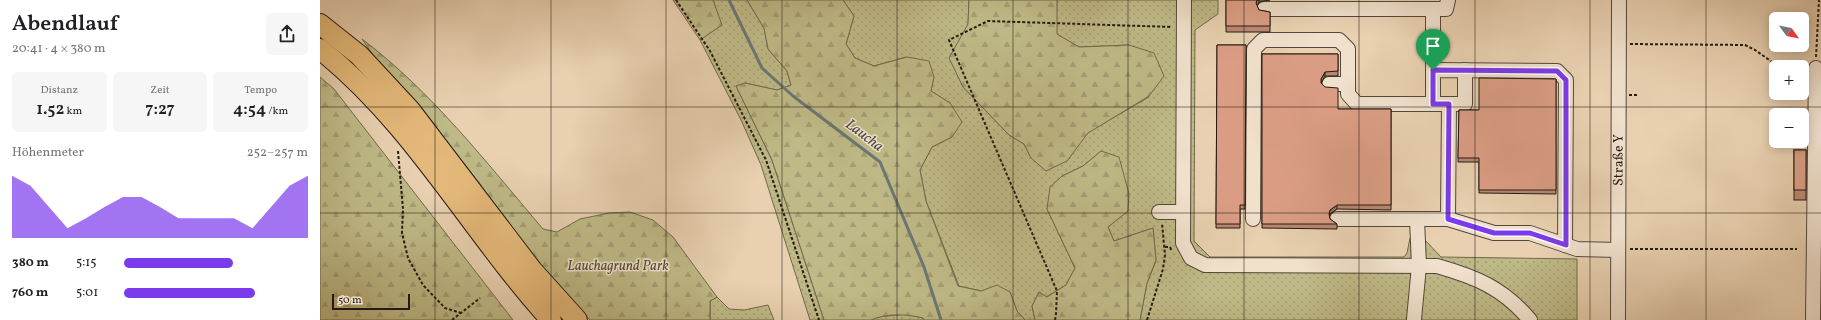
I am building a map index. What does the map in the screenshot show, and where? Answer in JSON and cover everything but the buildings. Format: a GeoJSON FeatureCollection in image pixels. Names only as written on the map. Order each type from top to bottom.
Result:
{"type":"FeatureCollection","features":[{"type":"Feature","properties":{"kind":"highway"},"geometry":{"type":"LineString","coordinates":[[320,24],[359,55],[410,110],[532,270],[577,320]]}},
{"type":"Feature","properties":{"kind":"highway"},"geometry":{"type":"LineString","coordinates":[[320,49],[363,87],[412,142],[512,276],[551,320]]}},
{"type":"Feature","properties":{"kind":"street"},"geometry":{"type":"LineString","coordinates":[[1184,0],[1183,243],[1191,258],[1205,265],[1437,266],[1476,278],[1501,292],[1530,320]]}},
{"type":"Feature","properties":{"kind":"street"},"geometry":{"type":"LineString","coordinates":[[1264,9],[1426,6],[1446,9],[1448,0]]}},
{"type":"Feature","properties":{"kind":"street","name":"Straße Y"},"geometry":{"type":"LineString","coordinates":[[1618,320],[1619,0]]}},
{"type":"Feature","properties":{"kind":"street"},"geometry":{"type":"LineString","coordinates":[[1426,6],[1428,51],[1433,70],[1433,104]]}},
{"type":"Feature","properties":{"kind":"street"},"geometry":{"type":"LineString","coordinates":[[1252,219],[1258,108],[1250,88],[1254,49],[1263,40],[1339,40],[1348,49],[1348,94],[1357,104],[1465,104],[1465,70]]}},
{"type":"Feature","properties":{"kind":"street"},"geometry":{"type":"LineString","coordinates":[[1814,320],[1817,301],[1816,68]]}},
{"type":"Feature","properties":{"kind":"street"},"geometry":{"type":"LineString","coordinates":[[1433,70],[1557,71],[1566,80],[1566,245]]}},
{"type":"Feature","properties":{"kind":"street"},"geometry":{"type":"LineString","coordinates":[[1329,84],[1348,84]]}},
{"type":"Feature","properties":{"kind":"street"},"geometry":{"type":"LineString","coordinates":[[1448,219],[1449,104]]}},
{"type":"Feature","properties":{"kind":"street"},"geometry":{"type":"LineString","coordinates":[[1160,212],[1183,212]]}},
{"type":"Feature","properties":{"kind":"street"},"geometry":{"type":"LineString","coordinates":[[1336,219],[1448,219],[1494,233],[1530,233],[1577,249],[1618,250]]}},
{"type":"Feature","properties":{"kind":"street"},"geometry":{"type":"LineString","coordinates":[[1414,319],[1419,266],[1417,219]]}},
{"type":"Feature","properties":{"kind":"path"},"geometry":{"type":"LineString","coordinates":[[676,0],[710,51],[766,160],[819,320]]}},
{"type":"Feature","properties":{"kind":"path"},"geometry":{"type":"LineString","coordinates":[[1816,68],[1819,0]]}},
{"type":"Feature","properties":{"kind":"path"},"geometry":{"type":"LineString","coordinates":[[1055,320],[1057,291],[949,40],[988,21],[1184,28]]}},
{"type":"Feature","properties":{"kind":"path"},"geometry":{"type":"LineString","coordinates":[[1619,44],[1745,45],[1769,60]]}},
{"type":"Feature","properties":{"kind":"path"},"geometry":{"type":"LineString","coordinates":[[398,147],[403,209],[402,233],[408,258],[423,284],[445,308],[461,313]]}},
{"type":"Feature","properties":{"kind":"path"},"geometry":{"type":"LineString","coordinates":[[1147,320],[1163,269],[1165,247],[1160,212]]}},
{"type":"Feature","properties":{"kind":"path"},"geometry":{"type":"LineString","coordinates":[[1165,247],[1170,247],[1173,252]]}},
{"type":"Feature","properties":{"kind":"path"},"geometry":{"type":"LineString","coordinates":[[1618,250],[1641,248],[1797,249]]}},
{"type":"Feature","properties":{"kind":"path"},"geometry":{"type":"LineString","coordinates":[[452,320],[480,298]]}},
{"type":"Feature","properties":{"kind":"green space"},"geometry":{"type":"Polygon","coordinates":[[[673,0],[713,0],[722,25],[700,40],[673,0]]]}},
{"type":"Feature","properties":{"kind":"green space"},"geometry":{"type":"Polygon","coordinates":[[[713,0],[747,0],[764,28],[768,49],[787,71],[791,85],[777,90],[745,83],[736,86],[772,160],[824,320],[810,320],[761,165],[741,120],[700,40],[721,25],[713,0]]]}},
{"type":"Feature","properties":{"kind":"green space"},"geometry":{"type":"Polygon","coordinates":[[[747,0],[843,0],[854,16],[846,44],[855,58],[874,66],[907,57],[929,61],[934,77],[931,91],[950,103],[962,122],[952,137],[932,147],[920,170],[926,201],[958,286],[981,291],[997,285],[1010,292],[1017,311],[1025,320],[924,320],[923,318],[897,315],[883,316],[871,320],[824,320],[772,160],[736,86],[745,83],[777,90],[791,85],[787,71],[768,49],[764,28],[747,0]]]}},
{"type":"Feature","properties":{"kind":"green space"},"geometry":{"type":"Polygon","coordinates":[[[843,0],[969,0],[968,24],[950,58],[963,87],[1009,135],[1024,144],[1031,158],[1067,161],[1087,133],[1149,97],[1129,45],[1079,47],[1056,34],[1057,0],[1218,0],[1218,14],[1195,30],[1194,241],[1210,257],[1404,257],[1407,253],[1410,238],[1424,239],[1441,257],[1577,259],[1577,320],[1140,320],[1147,283],[1156,261],[1153,228],[1114,241],[1108,227],[1128,211],[1101,151],[1083,166],[1062,176],[1047,209],[1075,268],[1066,285],[1046,297],[1039,292],[1032,306],[1035,320],[1025,320],[1017,311],[1010,292],[981,291],[959,286],[926,201],[920,170],[932,147],[952,137],[950,103],[931,91],[934,77],[906,57],[874,66],[855,58],[846,44],[854,16],[843,0]]]}},
{"type":"Feature","properties":{"kind":"green space"},"geometry":{"type":"Polygon","coordinates":[[[969,0],[1057,0],[1057,34],[1079,47],[1129,45],[1154,53],[1164,76],[1149,96],[1088,133],[1067,161],[1046,171],[1031,158],[1024,144],[1009,135],[963,87],[949,58],[968,24],[969,0]]]}},
{"type":"Feature","properties":{"kind":"green space","name":"Lauchagrund Park"},"geometry":{"type":"Polygon","coordinates":[[[362,39],[388,60],[435,105],[479,153],[543,229],[557,232],[580,219],[609,213],[630,212],[653,220],[673,237],[717,297],[710,301],[710,320],[590,320],[558,287],[511,229],[479,183],[420,107],[375,58],[362,39]]]}},
{"type":"Feature","properties":{"kind":"green space"},"geometry":{"type":"Polygon","coordinates":[[[320,77],[334,89],[513,320],[320,320],[320,77]]]}},
{"type":"Feature","properties":{"kind":"green space"},"geometry":{"type":"Polygon","coordinates":[[[1101,151],[1119,157],[1129,194],[1128,211],[1108,227],[1114,241],[1153,228],[1156,260],[1147,283],[1140,320],[1035,320],[1032,306],[1039,292],[1047,297],[1066,285],[1075,268],[1047,209],[1050,187],[1062,176],[1083,166],[1101,151]]]}},
{"type":"Feature","properties":{"kind":"green space"},"geometry":{"type":"Polygon","coordinates":[[[717,297],[729,309],[744,310],[768,305],[774,320],[710,320],[710,301],[717,297]]]}},
{"type":"Feature","properties":{"kind":"green space"},"geometry":{"type":"Polygon","coordinates":[[[907,314],[923,318],[924,320],[871,320],[877,317],[907,314]]]}},
{"type":"Feature","properties":{"kind":"waterway","name":"Laucha"},"geometry":{"type":"LineString","coordinates":[[729,0],[762,68],[793,96],[880,162],[924,267],[941,320]]}},
{"type":"Feature","properties":{"kind":"route"},"geometry":{"type":"LineString","coordinates":[[1433,70],[1557,71],[1566,80],[1566,245],[1530,233],[1494,233],[1448,219],[1449,104],[1433,104],[1433,70]]}}]}
